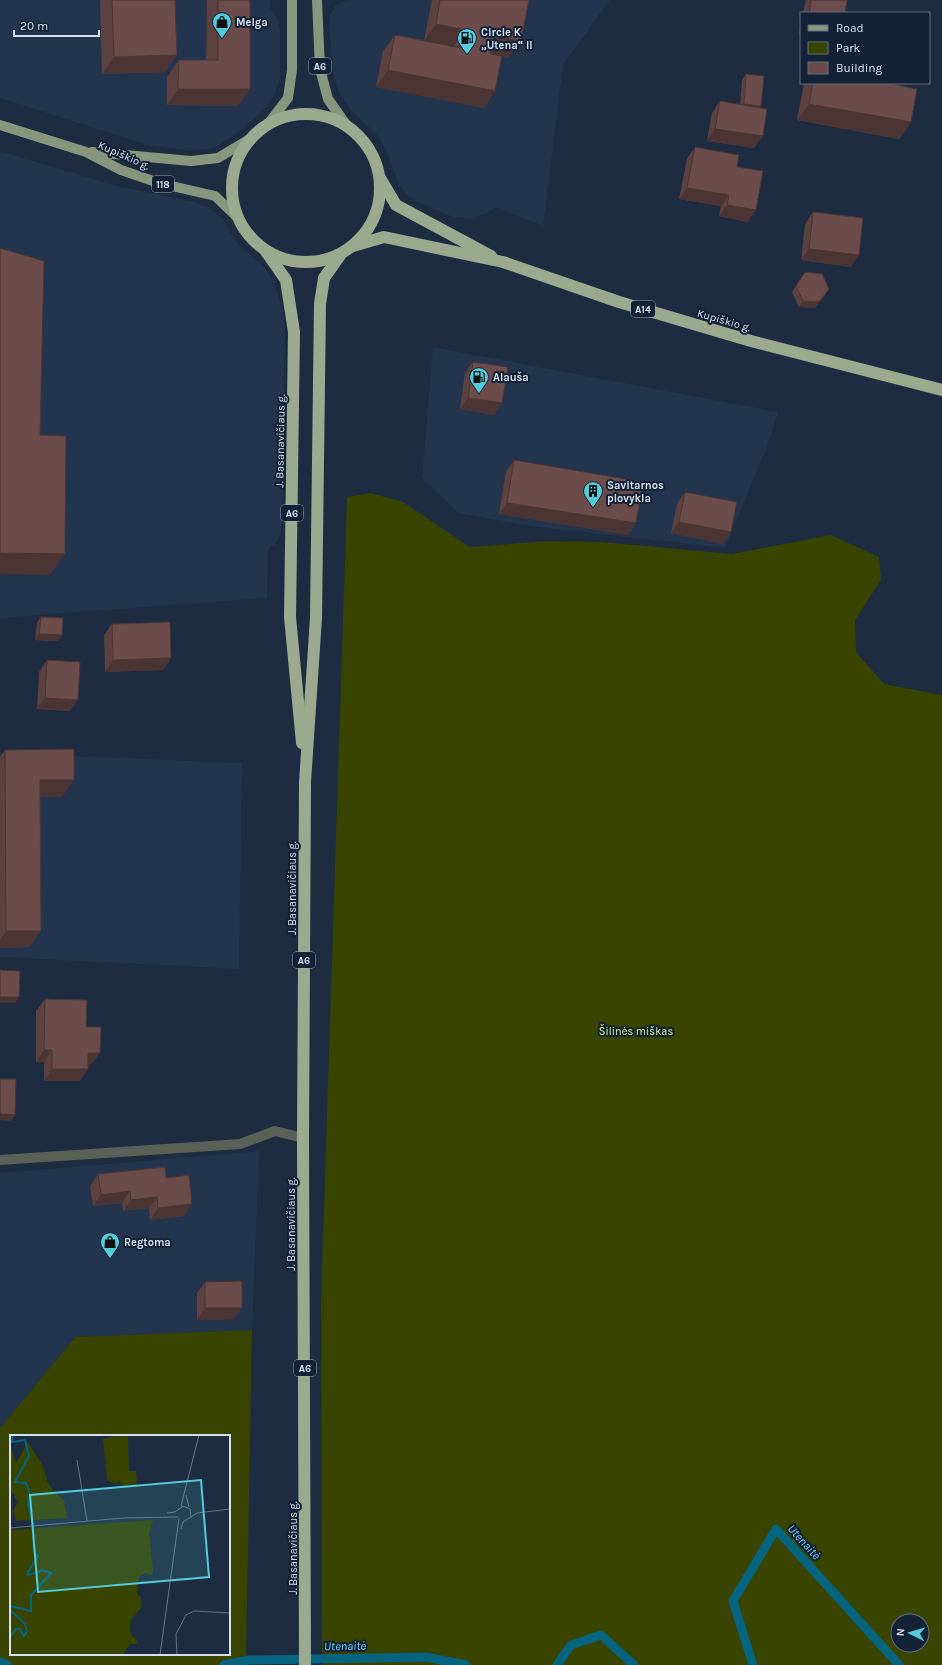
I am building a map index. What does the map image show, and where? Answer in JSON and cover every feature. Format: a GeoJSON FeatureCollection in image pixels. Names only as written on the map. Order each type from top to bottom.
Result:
{"type":"FeatureCollection","features":[{"type":"Feature","properties":{"kind":"highway"},"geometry":{"type":"LineString","coordinates":[[308,113],[329,116],[347,126],[363,139],[374,157],[380,178],[380,197],[375,215],[366,232],[353,246],[341,254],[322,260],[302,262],[283,259],[265,250],[249,236],[238,218],[232,198],[232,178],[238,158],[248,140],[268,124],[287,116],[308,113]]}},
{"type":"Feature","properties":{"kind":"highway","name":"Kupiškio g."},"geometry":{"type":"LineString","coordinates":[[380,178],[396,205],[503,262]]}},
{"type":"Feature","properties":{"kind":"highway","name":"Kupiškio g."},"geometry":{"type":"LineString","coordinates":[[353,246],[384,237],[503,262],[619,302],[751,341],[942,390]]}},
{"type":"Feature","properties":{"kind":"highway","name":"J. Basanavičiaus g."},"geometry":{"type":"LineString","coordinates":[[265,250],[286,280],[294,332],[290,617],[305,782]]}},
{"type":"Feature","properties":{"kind":"highway","name":"J. Basanavičiaus g."},"geometry":{"type":"LineString","coordinates":[[305,1665],[306,1598],[303,1138],[305,782],[316,618],[320,304],[324,278],[341,254]]}},
{"type":"Feature","properties":{"kind":"main road"},"geometry":{"type":"LineString","coordinates":[[268,124],[288,98],[292,70],[292,0]]}},
{"type":"Feature","properties":{"kind":"main road","name":"A6"},"geometry":{"type":"LineString","coordinates":[[317,0],[320,69],[328,99],[347,126]]}},
{"type":"Feature","properties":{"kind":"main road","name":"Kupiškio g."},"geometry":{"type":"LineString","coordinates":[[0,125],[86,152],[122,170],[158,183],[215,196],[238,218]]}},
{"type":"Feature","properties":{"kind":"main road","name":"Kupiškio g."},"geometry":{"type":"LineString","coordinates":[[86,152],[192,161],[218,158],[248,140]]}},
{"type":"Feature","properties":{"kind":"street"},"geometry":{"type":"LineString","coordinates":[[0,1160],[240,1144],[275,1131],[303,1138]]}},
{"type":"Feature","properties":{"kind":"shaded area"},"geometry":{"type":"Polygon","coordinates":[[[0,0],[270,0],[270,8],[277,17],[280,31],[280,78],[274,96],[263,111],[232,137],[214,148],[190,151],[148,145],[0,98],[0,0]]]}},
{"type":"Feature","properties":{"kind":"shaded area"},"geometry":{"type":"Polygon","coordinates":[[[347,0],[610,0],[563,65],[543,226],[496,207],[485,214],[470,218],[453,217],[417,202],[407,195],[398,183],[387,152],[378,136],[351,110],[340,95],[334,77],[329,27],[330,15],[336,5],[347,0]]]}},
{"type":"Feature","properties":{"kind":"shaded area"},"geometry":{"type":"Polygon","coordinates":[[[0,151],[117,186],[195,202],[210,209],[224,220],[233,237],[243,249],[265,268],[274,282],[285,325],[282,525],[280,535],[275,544],[268,549],[267,598],[0,618],[0,151]]]}},
{"type":"Feature","properties":{"kind":"shaded area"},"geometry":{"type":"Polygon","coordinates":[[[433,347],[778,412],[767,447],[725,548],[529,526],[458,513],[422,478],[433,347]]]}},
{"type":"Feature","properties":{"kind":"shaded area"},"geometry":{"type":"Polygon","coordinates":[[[0,753],[242,763],[239,969],[0,957],[0,753]]]}},
{"type":"Feature","properties":{"kind":"shaded area"},"geometry":{"type":"Polygon","coordinates":[[[259,1151],[252,1330],[75,1337],[0,1428],[0,1173],[259,1151]]]}},
{"type":"Feature","properties":{"kind":"green space","name":"Šilinės miškas"},"geometry":{"type":"Polygon","coordinates":[[[371,493],[403,502],[470,547],[548,541],[601,542],[732,554],[831,535],[879,557],[881,580],[855,620],[856,652],[884,684],[942,695],[942,1665],[322,1665],[321,1300],[347,497],[371,493]]]}},
{"type":"Feature","properties":{"kind":"green space"},"geometry":{"type":"Polygon","coordinates":[[[252,1330],[246,1665],[0,1665],[0,1428],[75,1337],[252,1330]]]}},
{"type":"Feature","properties":{"kind":"building"},"geometry":{"type":"Polygon","coordinates":[[[112,0],[175,0],[177,55],[114,57],[112,0]]]}},
{"type":"Feature","properties":{"kind":"building"},"geometry":{"type":"Polygon","coordinates":[[[218,0],[250,0],[250,89],[178,89],[179,60],[218,60],[218,0]]]}},
{"type":"Feature","properties":{"kind":"building","name":"Circle K „Utena“ II"},"geometry":{"type":"Polygon","coordinates":[[[440,0],[529,0],[521,41],[494,36],[490,54],[502,56],[495,91],[388,70],[395,35],[461,48],[465,30],[436,24],[440,0]]]}},
{"type":"Feature","properties":{"kind":"building"},"geometry":{"type":"Polygon","coordinates":[[[811,0],[847,0],[845,12],[809,12],[811,0]]]}},
{"type":"Feature","properties":{"kind":"building"},"geometry":{"type":"Polygon","coordinates":[[[746,74],[764,76],[761,106],[744,104],[746,74]]]}},
{"type":"Feature","properties":{"kind":"building"},"geometry":{"type":"Polygon","coordinates":[[[813,84],[892,84],[917,89],[911,122],[809,104],[813,84]]]}},
{"type":"Feature","properties":{"kind":"building"},"geometry":{"type":"Polygon","coordinates":[[[720,101],[767,109],[763,136],[715,129],[720,101]]]}},
{"type":"Feature","properties":{"kind":"building"},"geometry":{"type":"Polygon","coordinates":[[[695,147],[739,155],[737,167],[763,171],[756,210],[727,205],[729,195],[687,188],[695,147]]]}},
{"type":"Feature","properties":{"kind":"building"},"geometry":{"type":"Polygon","coordinates":[[[813,212],[863,218],[859,255],[809,249],[813,212]]]}},
{"type":"Feature","properties":{"kind":"building"},"geometry":{"type":"Polygon","coordinates":[[[0,248],[44,261],[40,435],[66,436],[65,554],[0,553],[0,248]]]}},
{"type":"Feature","properties":{"kind":"building"},"geometry":{"type":"Polygon","coordinates":[[[805,272],[822,274],[829,289],[819,302],[803,301],[796,286],[805,272]]]}},
{"type":"Feature","properties":{"kind":"building"},"geometry":{"type":"Polygon","coordinates":[[[473,362],[508,367],[502,403],[468,398],[473,362]]]}},
{"type":"Feature","properties":{"kind":"building"},"geometry":{"type":"Polygon","coordinates":[[[514,460],[643,482],[636,523],[507,503],[514,460]]]}},
{"type":"Feature","properties":{"kind":"building"},"geometry":{"type":"Polygon","coordinates":[[[685,492],[737,502],[731,532],[679,522],[685,492]]]}},
{"type":"Feature","properties":{"kind":"building"},"geometry":{"type":"Polygon","coordinates":[[[41,617],[63,618],[62,635],[39,634],[41,617]]]}},
{"type":"Feature","properties":{"kind":"building"},"geometry":{"type":"Polygon","coordinates":[[[170,622],[171,658],[113,660],[112,624],[170,622]]]}},
{"type":"Feature","properties":{"kind":"building"},"geometry":{"type":"Polygon","coordinates":[[[47,660],[80,662],[78,700],[45,698],[47,660]]]}},
{"type":"Feature","properties":{"kind":"building"},"geometry":{"type":"Polygon","coordinates":[[[74,749],[74,780],[40,780],[41,931],[6,931],[5,750],[74,749]]]}},
{"type":"Feature","properties":{"kind":"building"},"geometry":{"type":"Polygon","coordinates":[[[0,970],[20,971],[19,997],[0,997],[0,970]]]}},
{"type":"Feature","properties":{"kind":"building"},"geometry":{"type":"Polygon","coordinates":[[[45,999],[87,1000],[86,1027],[101,1027],[100,1053],[88,1053],[88,1069],[52,1069],[52,1050],[44,1050],[45,999]]]}},
{"type":"Feature","properties":{"kind":"building"},"geometry":{"type":"Polygon","coordinates":[[[0,1079],[16,1079],[15,1115],[0,1114],[0,1079]]]}},
{"type":"Feature","properties":{"kind":"building"},"geometry":{"type":"Polygon","coordinates":[[[165,1167],[166,1178],[189,1175],[192,1204],[158,1208],[157,1197],[131,1200],[130,1191],[101,1195],[98,1174],[165,1167]]]}},
{"type":"Feature","properties":{"kind":"building"},"geometry":{"type":"Polygon","coordinates":[[[242,1281],[242,1308],[205,1308],[205,1282],[242,1281]]]}},
{"type":"Feature","properties":{"kind":"waterway","name":"Utenaitė"},"geometry":{"type":"LineString","coordinates":[[753,1665],[733,1601],[776,1529],[899,1665]]}},
{"type":"Feature","properties":{"kind":"waterway","name":"Utenaitė"},"geometry":{"type":"LineString","coordinates":[[557,1665],[571,1645],[601,1635],[634,1665]]}},
{"type":"Feature","properties":{"kind":"waterway","name":"Utenaitė"},"geometry":{"type":"LineString","coordinates":[[224,1665],[249,1660],[426,1657],[466,1665]]}},
{"type":"Feature","properties":{"kind":"waterway","name":"Utenaitė"},"geometry":{"type":"LineString","coordinates":[[0,1662],[7,1665]]}},
{"type":"Feature","properties":{"kind":"place","name":"Melga"},"geometry":{"type":"Point","coordinates":[222,39]}},
{"type":"Feature","properties":{"kind":"place","name":"Circle K „Utena“ II"},"geometry":{"type":"Point","coordinates":[467,55]}},
{"type":"Feature","properties":{"kind":"place","name":"Alauša"},"geometry":{"type":"Point","coordinates":[479,394]}},
{"type":"Feature","properties":{"kind":"place","name":"Savitarnos plovykla"},"geometry":{"type":"Point","coordinates":[593,508]}},
{"type":"Feature","properties":{"kind":"place","name":"Regtoma"},"geometry":{"type":"Point","coordinates":[110,1259]}}]}
